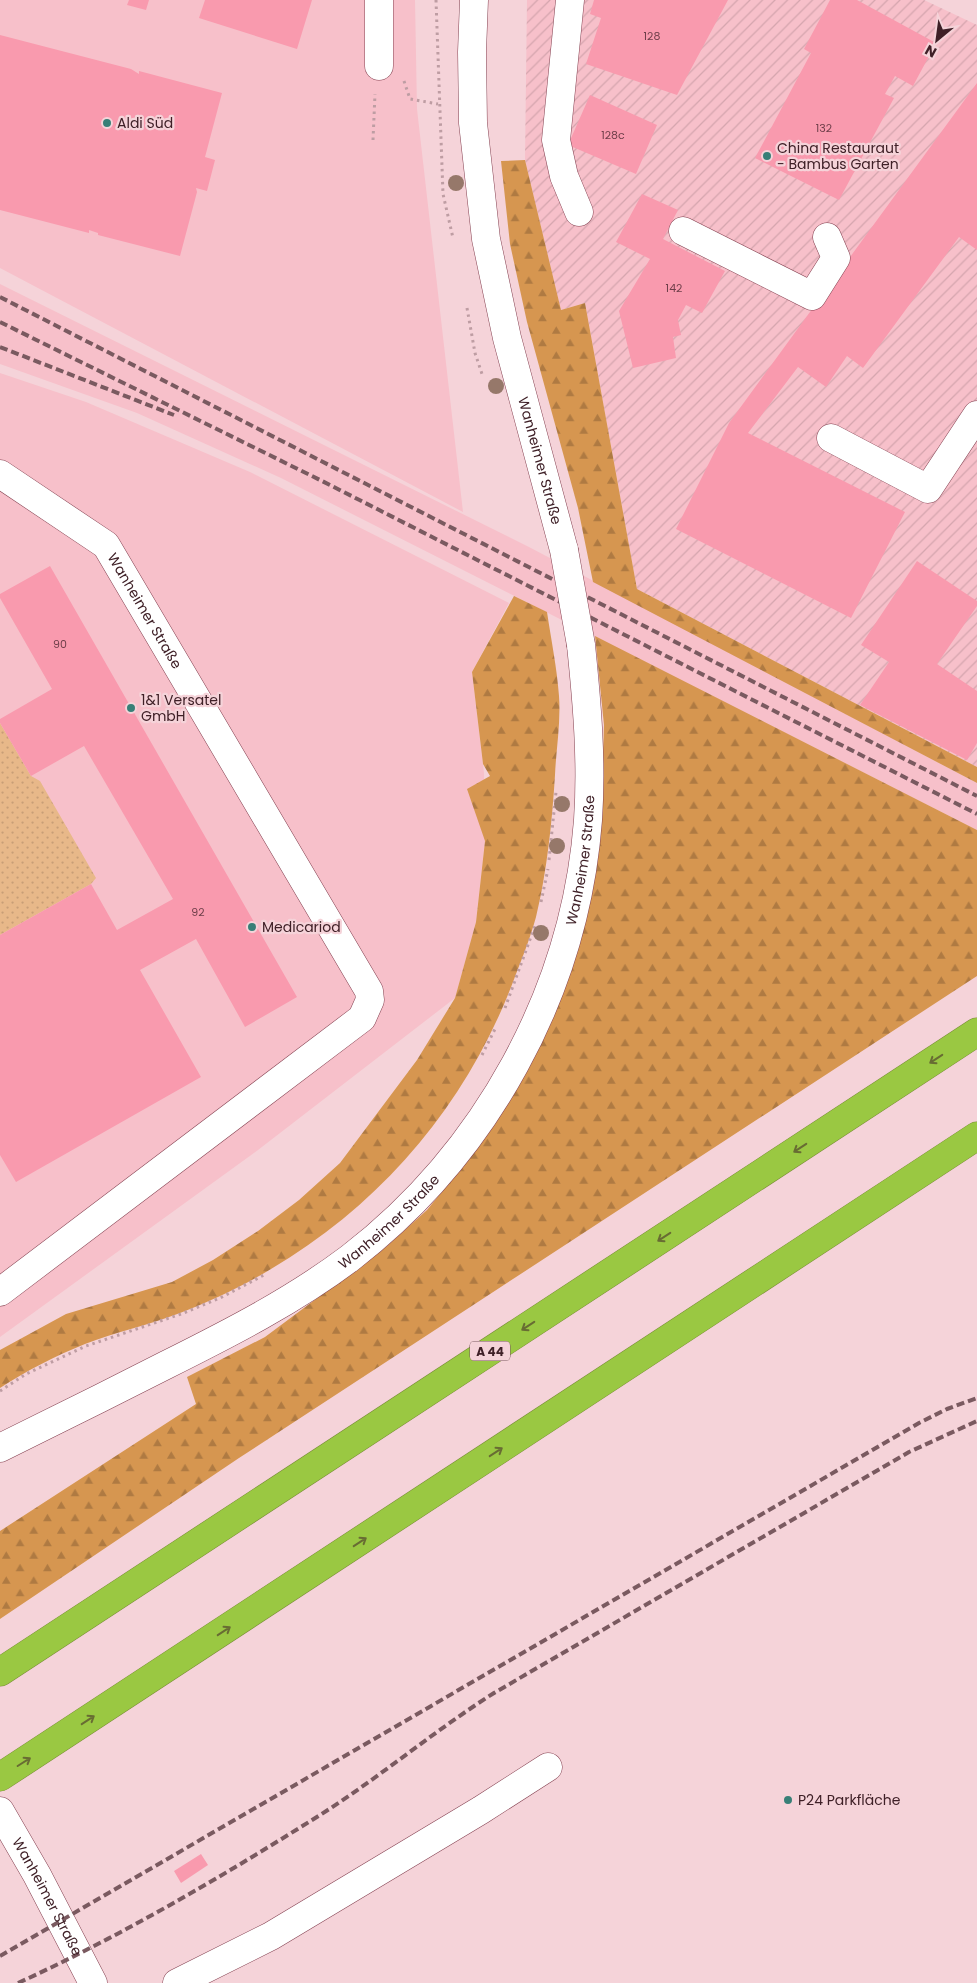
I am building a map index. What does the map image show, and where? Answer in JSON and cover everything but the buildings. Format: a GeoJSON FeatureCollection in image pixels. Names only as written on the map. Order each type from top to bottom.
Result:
{"type":"FeatureCollection","features":[{"type":"Feature","properties":{"kind":"highway","name":"A 44"},"geometry":{"type":"LineString","coordinates":[[2,1671],[977,1032]]}},
{"type":"Feature","properties":{"kind":"highway"},"geometry":{"type":"LineString","coordinates":[[0,1777],[977,1136]]}},
{"type":"Feature","properties":{"kind":"street"},"geometry":{"type":"LineString","coordinates":[[379,0],[390,70]]}},
{"type":"Feature","properties":{"kind":"street","name":"Wanheimer Straße"},"geometry":{"type":"LineString","coordinates":[[0,1448],[245,1326],[350,1258],[380,1233],[415,1201],[472,1134],[503,1088],[526,1044],[562,958],[582,865],[589,787],[589,721],[581,645],[564,550],[507,338],[486,239],[473,123],[472,52],[474,0]]}},
{"type":"Feature","properties":{"kind":"street"},"geometry":{"type":"LineString","coordinates":[[570,0],[556,140],[564,176],[579,212]]}},
{"type":"Feature","properties":{"kind":"street"},"geometry":{"type":"LineString","coordinates":[[683,231],[812,296],[836,258],[827,237]]}},
{"type":"Feature","properties":{"kind":"street"},"geometry":{"type":"LineString","coordinates":[[831,438],[928,489],[977,415]]}},
{"type":"Feature","properties":{"kind":"street","name":"Wanheimer Straße"},"geometry":{"type":"LineString","coordinates":[[0,474],[106,545],[364,983],[370,1000],[362,1018],[0,1292]]}},
{"type":"Feature","properties":{"kind":"street"},"geometry":{"type":"LineString","coordinates":[[177,1983],[271,1936],[481,1810],[548,1767]]}},
{"type":"Feature","properties":{"kind":"street","name":"Wanheimer Straße"},"geometry":{"type":"LineString","coordinates":[[0,1811],[37,1875],[88,1982]]}},
{"type":"Feature","properties":{"kind":"path"},"geometry":{"type":"LineString","coordinates":[[373,140],[374,100],[390,70],[410,99],[438,104]]}},
{"type":"Feature","properties":{"kind":"path"},"geometry":{"type":"LineString","coordinates":[[539,910],[548,868],[556,790]]}},
{"type":"Feature","properties":{"kind":"path"},"geometry":{"type":"LineString","coordinates":[[504,1011],[537,919]]}},
{"type":"Feature","properties":{"kind":"path"},"geometry":{"type":"LineString","coordinates":[[478,1064],[500,1020]]}},
{"type":"Feature","properties":{"kind":"path"},"geometry":{"type":"LineString","coordinates":[[0,1391],[26,1374],[86,1346],[181,1314],[220,1298],[266,1274]]}},
{"type":"Feature","properties":{"kind":"shaded area"},"geometry":{"type":"Polygon","coordinates":[[[0,0],[415,0],[417,109],[463,512],[0,268],[0,0]]]}},
{"type":"Feature","properties":{"kind":"shaded area"},"geometry":{"type":"Polygon","coordinates":[[[527,0],[924,0],[977,25],[977,767],[637,589],[585,303],[561,310],[525,160],[527,0]]]}},
{"type":"Feature","properties":{"kind":"shaded area"},"geometry":{"type":"Polygon","coordinates":[[[0,284],[529,547],[977,783],[977,830],[281,478],[137,413],[0,364],[0,284]]]}},
{"type":"Feature","properties":{"kind":"shaded area"},"geometry":{"type":"Polygon","coordinates":[[[0,373],[86,402],[250,472],[509,603],[472,672],[484,773],[485,841],[476,922],[455,998],[258,1150],[0,1337],[0,373]]]}},
{"type":"Feature","properties":{"kind":"shaded area"},"geometry":{"type":"Polygon","coordinates":[[[0,723],[31,776],[40,781],[96,878],[91,884],[0,935],[0,723]]]}},
{"type":"Feature","properties":{"kind":"green space"},"geometry":{"type":"Polygon","coordinates":[[[525,160],[561,310],[585,303],[637,589],[977,767],[977,783],[593,582],[578,508],[527,322],[510,244],[501,161],[525,160]]]}},
{"type":"Feature","properties":{"kind":"green space"},"geometry":{"type":"Polygon","coordinates":[[[514,596],[547,612],[557,675],[559,726],[549,847],[536,917],[528,942],[494,1026],[472,1069],[446,1109],[417,1146],[385,1181],[350,1213],[312,1243],[271,1269],[215,1298],[192,1308],[74,1349],[30,1370],[0,1388],[0,1350],[66,1314],[172,1282],[213,1260],[258,1231],[299,1200],[340,1163],[417,1060],[455,998],[476,922],[485,841],[467,789],[490,776],[483,764],[472,672],[514,596]]]}},
{"type":"Feature","properties":{"kind":"green space"},"geometry":{"type":"Polygon","coordinates":[[[595,636],[977,830],[977,976],[239,1458],[0,1619],[0,1531],[196,1404],[187,1377],[265,1337],[387,1246],[427,1210],[482,1142],[513,1096],[535,1056],[573,964],[596,863],[601,819],[604,725],[595,636]]]}},
{"type":"Feature","properties":{"kind":"railway"},"geometry":{"type":"LineString","coordinates":[[0,297],[977,796]]}},
{"type":"Feature","properties":{"kind":"railway"},"geometry":{"type":"LineString","coordinates":[[0,322],[322,481],[977,814]]}},
{"type":"Feature","properties":{"kind":"railway"},"geometry":{"type":"LineString","coordinates":[[0,347],[174,415]]}},
{"type":"Feature","properties":{"kind":"railway"},"geometry":{"type":"LineString","coordinates":[[0,1956],[919,1423],[947,1409],[977,1398]]}},
{"type":"Feature","properties":{"kind":"railway"},"geometry":{"type":"LineString","coordinates":[[18,1983],[96,1945],[210,1882],[320,1815],[494,1693],[909,1452],[977,1421]]}},
{"type":"Feature","properties":{"kind":"place","name":"Aldi Süd"},"geometry":{"type":"Point","coordinates":[107,123]}},
{"type":"Feature","properties":{"kind":"place","name":"China Restauraut - Bambus Garten"},"geometry":{"type":"Point","coordinates":[767,156]}},
{"type":"Feature","properties":{"kind":"place","name":"1&1 Versatel GmbH"},"geometry":{"type":"Point","coordinates":[131,708]}},
{"type":"Feature","properties":{"kind":"place","name":"Medicariod"},"geometry":{"type":"Point","coordinates":[252,927]}},
{"type":"Feature","properties":{"kind":"place","name":"P24 Parkfläche"},"geometry":{"type":"Point","coordinates":[788,1800]}}]}
